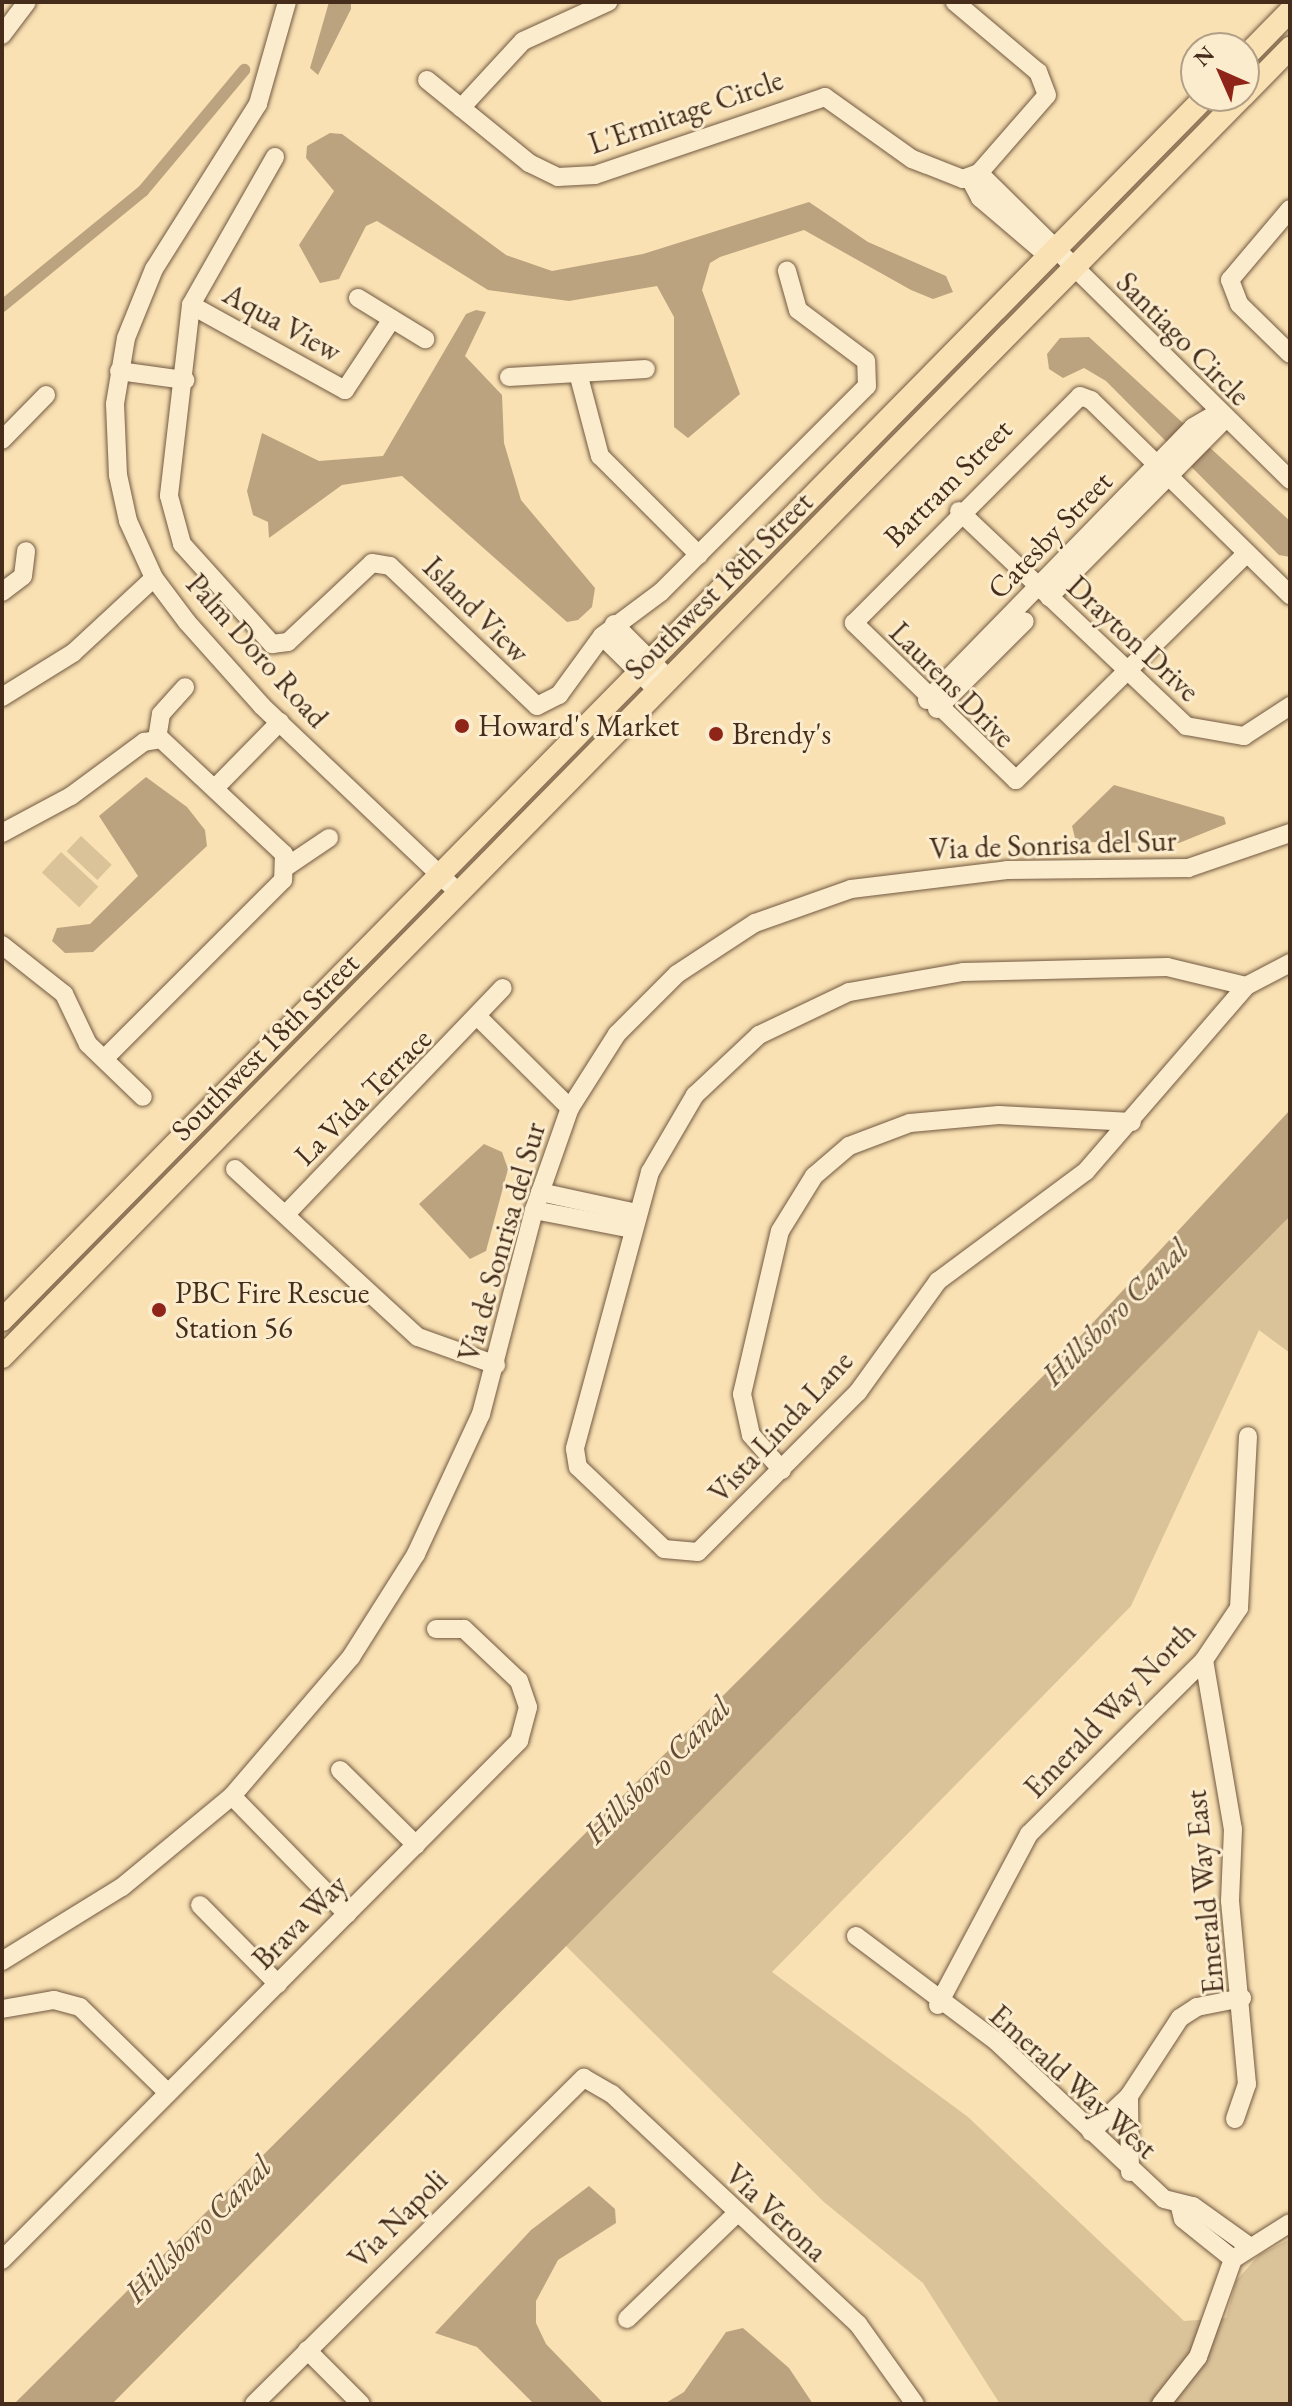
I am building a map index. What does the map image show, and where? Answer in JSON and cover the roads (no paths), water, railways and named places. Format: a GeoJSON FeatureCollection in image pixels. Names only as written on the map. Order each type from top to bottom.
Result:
{"type":"FeatureCollection","features":[{"type":"Feature","properties":{"kind":"main road"},"geometry":{"type":"LineString","coordinates":[[1260,42],[1290,11]]}},
{"type":"Feature","properties":{"kind":"main road","name":"Southwest 18th Street"},"geometry":{"type":"LineString","coordinates":[[1260,79],[1290,48]]}},
{"type":"Feature","properties":{"kind":"main road","name":"Southwest 18th Street"},"geometry":{"type":"LineString","coordinates":[[2,1320],[1190,112]]}},
{"type":"Feature","properties":{"kind":"main road","name":"Southwest 18th Street"},"geometry":{"type":"LineString","coordinates":[[2,1357],[1228,112]]}},
{"type":"Feature","properties":{"kind":"street"},"geometry":{"type":"LineString","coordinates":[[2,35],[27,2]]}},
{"type":"Feature","properties":{"kind":"street","name":"Palm Doro Road"},"geometry":{"type":"LineString","coordinates":[[287,2],[258,104],[154,269],[119,371],[118,475],[128,521],[154,578],[280,722],[459,893]]}},
{"type":"Feature","properties":{"kind":"street"},"geometry":{"type":"LineString","coordinates":[[427,80],[461,108],[531,35],[608,2]]}},
{"type":"Feature","properties":{"kind":"street"},"geometry":{"type":"LineString","coordinates":[[955,2],[1047,87],[1043,108],[974,175],[1052,254],[1072,270]]}},
{"type":"Feature","properties":{"kind":"street","name":"L'Ermitage Circle"},"geometry":{"type":"LineString","coordinates":[[461,108],[536,168],[570,178],[825,97],[912,159],[943,175],[974,175]]}},
{"type":"Feature","properties":{"kind":"street","name":"Island View"},"geometry":{"type":"LineString","coordinates":[[275,157],[191,305],[185,380],[169,496],[175,529],[265,641],[288,642],[359,572],[381,562],[537,706],[577,676],[608,630],[699,555],[871,378],[860,354],[798,310],[787,271]]}},
{"type":"Feature","properties":{"kind":"street"},"geometry":{"type":"LineString","coordinates":[[1290,209],[1230,280],[1239,304],[1290,354]]}},
{"type":"Feature","properties":{"kind":"street","name":"Santiago Circle"},"geometry":{"type":"LineString","coordinates":[[1072,270],[1221,417],[1286,470]]}},
{"type":"Feature","properties":{"kind":"street"},"geometry":{"type":"LineString","coordinates":[[358,298],[425,339]]}},
{"type":"Feature","properties":{"kind":"street","name":"Aqua View"},"geometry":{"type":"LineString","coordinates":[[191,305],[345,390],[392,319]]}},
{"type":"Feature","properties":{"kind":"street"},"geometry":{"type":"LineString","coordinates":[[509,377],[646,369]]}},
{"type":"Feature","properties":{"kind":"street"},"geometry":{"type":"LineString","coordinates":[[119,371],[185,380]]}},
{"type":"Feature","properties":{"kind":"street"},"geometry":{"type":"LineString","coordinates":[[578,373],[600,456],[699,555]]}},
{"type":"Feature","properties":{"kind":"street"},"geometry":{"type":"LineString","coordinates":[[2,440],[46,395]]}},
{"type":"Feature","properties":{"kind":"street","name":"Bartram Street"},"geometry":{"type":"LineString","coordinates":[[854,623],[959,511],[1072,400],[1091,400],[1169,463]]}},
{"type":"Feature","properties":{"kind":"street","name":"Catesby Street"},"geometry":{"type":"LineString","coordinates":[[932,705],[1199,432],[1221,417]]}},
{"type":"Feature","properties":{"kind":"street"},"geometry":{"type":"LineString","coordinates":[[1169,463],[1247,553],[1290,595]]}},
{"type":"Feature","properties":{"kind":"street","name":"Drayton Drive"},"geometry":{"type":"LineString","coordinates":[[959,511],[1177,721],[1215,736],[1254,733],[1290,706]]}},
{"type":"Feature","properties":{"kind":"street"},"geometry":{"type":"LineString","coordinates":[[2,592],[23,576],[26,551]]}},
{"type":"Feature","properties":{"kind":"street"},"geometry":{"type":"LineString","coordinates":[[1126,674],[1247,553]]}},
{"type":"Feature","properties":{"kind":"street"},"geometry":{"type":"LineString","coordinates":[[2,697],[73,653],[154,578]]}},
{"type":"Feature","properties":{"kind":"street","name":"Laurens Drive"},"geometry":{"type":"LineString","coordinates":[[854,623],[932,705],[1016,780],[1126,674]]}},
{"type":"Feature","properties":{"kind":"street"},"geometry":{"type":"LineString","coordinates":[[608,630],[664,685]]}},
{"type":"Feature","properties":{"kind":"street"},"geometry":{"type":"LineString","coordinates":[[2,833],[157,739],[161,714],[185,687]]}},
{"type":"Feature","properties":{"kind":"street"},"geometry":{"type":"LineString","coordinates":[[217,786],[280,722]]}},
{"type":"Feature","properties":{"kind":"street"},"geometry":{"type":"LineString","coordinates":[[157,739],[177,747],[217,786],[278,847],[286,867]]}},
{"type":"Feature","properties":{"kind":"street","name":"Via de Sonrisa del Sur"},"geometry":{"type":"LineString","coordinates":[[2,1961],[122,1887],[232,1796],[312,1707],[397,1586],[457,1472],[496,1365],[534,1210],[570,1108],[617,1034],[658,991],[723,941],[786,909],[851,889],[951,874],[1188,868],[1290,833]]}},
{"type":"Feature","properties":{"kind":"street"},"geometry":{"type":"LineString","coordinates":[[104,1059],[261,903],[286,867],[329,838]]}},
{"type":"Feature","properties":{"kind":"street"},"geometry":{"type":"LineString","coordinates":[[2,945],[64,994],[83,1037],[143,1097]]}},
{"type":"Feature","properties":{"kind":"street","name":"Vista Linda Lane"},"geometry":{"type":"LineString","coordinates":[[1246,986],[1167,967],[1046,965],[909,979],[817,1003],[759,1035],[695,1095],[659,1151],[634,1221],[575,1449],[578,1467],[681,1556],[705,1547],[858,1392],[938,1281],[1058,1195],[1132,1122],[1179,1057],[1246,986],[1290,963]]}},
{"type":"Feature","properties":{"kind":"street","name":"La Vida Terrace"},"geometry":{"type":"LineString","coordinates":[[286,1214],[479,1018],[503,988]]}},
{"type":"Feature","properties":{"kind":"street"},"geometry":{"type":"LineString","coordinates":[[479,1018],[570,1108]]}},
{"type":"Feature","properties":{"kind":"street"},"geometry":{"type":"LineString","coordinates":[[782,1470],[751,1435],[742,1394],[780,1231],[814,1176],[849,1146],[910,1123],[999,1115],[1132,1122]]}},
{"type":"Feature","properties":{"kind":"street"},"geometry":{"type":"LineString","coordinates":[[235,1169],[418,1337],[496,1365]]}},
{"type":"Feature","properties":{"kind":"street"},"geometry":{"type":"LineString","coordinates":[[540,1192],[634,1221]]}},
{"type":"Feature","properties":{"kind":"street"},"geometry":{"type":"LineString","coordinates":[[534,1210],[634,1221]]}},
{"type":"Feature","properties":{"kind":"street","name":"Emerald Way North"},"geometry":{"type":"LineString","coordinates":[[938,2005],[1029,1834],[1204,1660],[1239,1608],[1248,1436]]}},
{"type":"Feature","properties":{"kind":"street","name":"Brava Way"},"geometry":{"type":"LineString","coordinates":[[2,2260],[513,1748],[528,1716],[513,1674],[464,1629],[436,1629]]}},
{"type":"Feature","properties":{"kind":"street","name":"Emerald Way East"},"geometry":{"type":"LineString","coordinates":[[1204,1660],[1233,1829],[1230,1901],[1242,1998],[1247,2084],[1235,2119]]}},
{"type":"Feature","properties":{"kind":"street"},"geometry":{"type":"LineString","coordinates":[[340,1770],[416,1845]]}},
{"type":"Feature","properties":{"kind":"street"},"geometry":{"type":"LineString","coordinates":[[232,1796],[347,1914]]}},
{"type":"Feature","properties":{"kind":"street"},"geometry":{"type":"LineString","coordinates":[[200,1905],[278,1984]]}},
{"type":"Feature","properties":{"kind":"street","name":"Emerald Way West"},"geometry":{"type":"LineString","coordinates":[[856,1936],[938,2005],[997,2042],[1130,2172],[1180,2207],[1193,2206],[1246,2244]]}},
{"type":"Feature","properties":{"kind":"street"},"geometry":{"type":"LineString","coordinates":[[1091,2132],[1129,2096],[1180,2018],[1197,2007],[1242,1998]]}},
{"type":"Feature","properties":{"kind":"street"},"geometry":{"type":"LineString","coordinates":[[2,2009],[54,2000],[80,2007],[168,2093]]}},
{"type":"Feature","properties":{"kind":"street","name":"Via Verona"},"geometry":{"type":"LineString","coordinates":[[584,2078],[612,2094],[735,2215],[858,2324],[915,2404]]}},
{"type":"Feature","properties":{"kind":"street","name":"Via Napoli"},"geometry":{"type":"LineString","coordinates":[[254,2404],[584,2078]]}},
{"type":"Feature","properties":{"kind":"street"},"geometry":{"type":"LineString","coordinates":[[1129,2096],[1130,2172]]}},
{"type":"Feature","properties":{"kind":"street","name":"Emerald Way West"},"geometry":{"type":"LineString","coordinates":[[1180,2207],[1183,2219],[1233,2259]]}},
{"type":"Feature","properties":{"kind":"street"},"geometry":{"type":"LineString","coordinates":[[627,2319],[735,2215]]}},
{"type":"Feature","properties":{"kind":"street"},"geometry":{"type":"LineString","coordinates":[[1161,2404],[1198,2357],[1233,2259],[1246,2244],[1290,2223]]}},
{"type":"Feature","properties":{"kind":"street"},"geometry":{"type":"LineString","coordinates":[[307,2350],[361,2404]]}},
{"type":"Feature","properties":{"kind":"water"},"geometry":{"type":"Polygon","coordinates":[[[329,2],[351,2],[351,9],[318,75],[310,68],[329,2]]]}},
{"type":"Feature","properties":{"kind":"water"},"geometry":{"type":"Polygon","coordinates":[[[330,133],[342,134],[506,255],[552,271],[643,254],[809,202],[868,242],[946,276],[953,292],[933,299],[911,290],[804,230],[720,257],[710,263],[702,290],[740,394],[688,438],[674,427],[674,317],[657,286],[569,301],[488,290],[377,221],[366,226],[339,279],[320,283],[299,245],[334,191],[306,158],[307,146],[330,133]]]}},
{"type":"Feature","properties":{"kind":"water"},"geometry":{"type":"Polygon","coordinates":[[[476,310],[486,312],[465,356],[502,395],[504,443],[521,500],[595,588],[592,607],[578,620],[567,622],[402,476],[342,485],[269,538],[268,522],[253,515],[247,491],[262,433],[319,461],[383,456],[466,314],[476,310]]]}},
{"type":"Feature","properties":{"kind":"water"},"geometry":{"type":"Polygon","coordinates":[[[1089,337],[1290,521],[1290,557],[1279,555],[1106,381],[1084,368],[1063,378],[1049,369],[1047,354],[1060,338],[1089,337]]]}},
{"type":"Feature","properties":{"kind":"water"},"geometry":{"type":"Polygon","coordinates":[[[146,777],[187,807],[205,830],[207,846],[93,952],[65,953],[52,941],[57,928],[90,924],[138,876],[99,816],[146,777]]]}},
{"type":"Feature","properties":{"kind":"water"},"geometry":{"type":"Polygon","coordinates":[[[1114,785],[1224,817],[1226,824],[1179,843],[1076,842],[1072,826],[1114,785]]]}},
{"type":"Feature","properties":{"kind":"water","name":"Hillsboro Canal"},"geometry":{"type":"Polygon","coordinates":[[[1290,1110],[1290,1216],[112,2404],[14,2404],[1049,1370],[1290,1110]]]}},
{"type":"Feature","properties":{"kind":"water"},"geometry":{"type":"Polygon","coordinates":[[[484,1144],[502,1152],[508,1169],[486,1251],[470,1259],[419,1204],[484,1144]]]}},
{"type":"Feature","properties":{"kind":"water"},"geometry":{"type":"Polygon","coordinates":[[[589,2186],[615,2209],[616,2223],[558,2260],[536,2301],[536,2323],[546,2344],[604,2404],[534,2404],[477,2347],[435,2333],[531,2230],[589,2186]]]}},
{"type":"Feature","properties":{"kind":"water"},"geometry":{"type":"Polygon","coordinates":[[[743,2328],[789,2368],[813,2404],[664,2404],[684,2392],[726,2332],[743,2328]]]}},
{"type":"Feature","properties":{"kind":"waterway"},"geometry":{"type":"LineString","coordinates":[[2,306],[143,191],[244,70]]}},
{"type":"Feature","properties":{"kind":"place","name":"Howard's Market"},"geometry":{"type":"Point","coordinates":[462,726]}},
{"type":"Feature","properties":{"kind":"place","name":"Brendy's"},"geometry":{"type":"Point","coordinates":[716,734]}},
{"type":"Feature","properties":{"kind":"place","name":"PBC Fire Rescue Station 56"},"geometry":{"type":"Point","coordinates":[159,1310]}}]}
